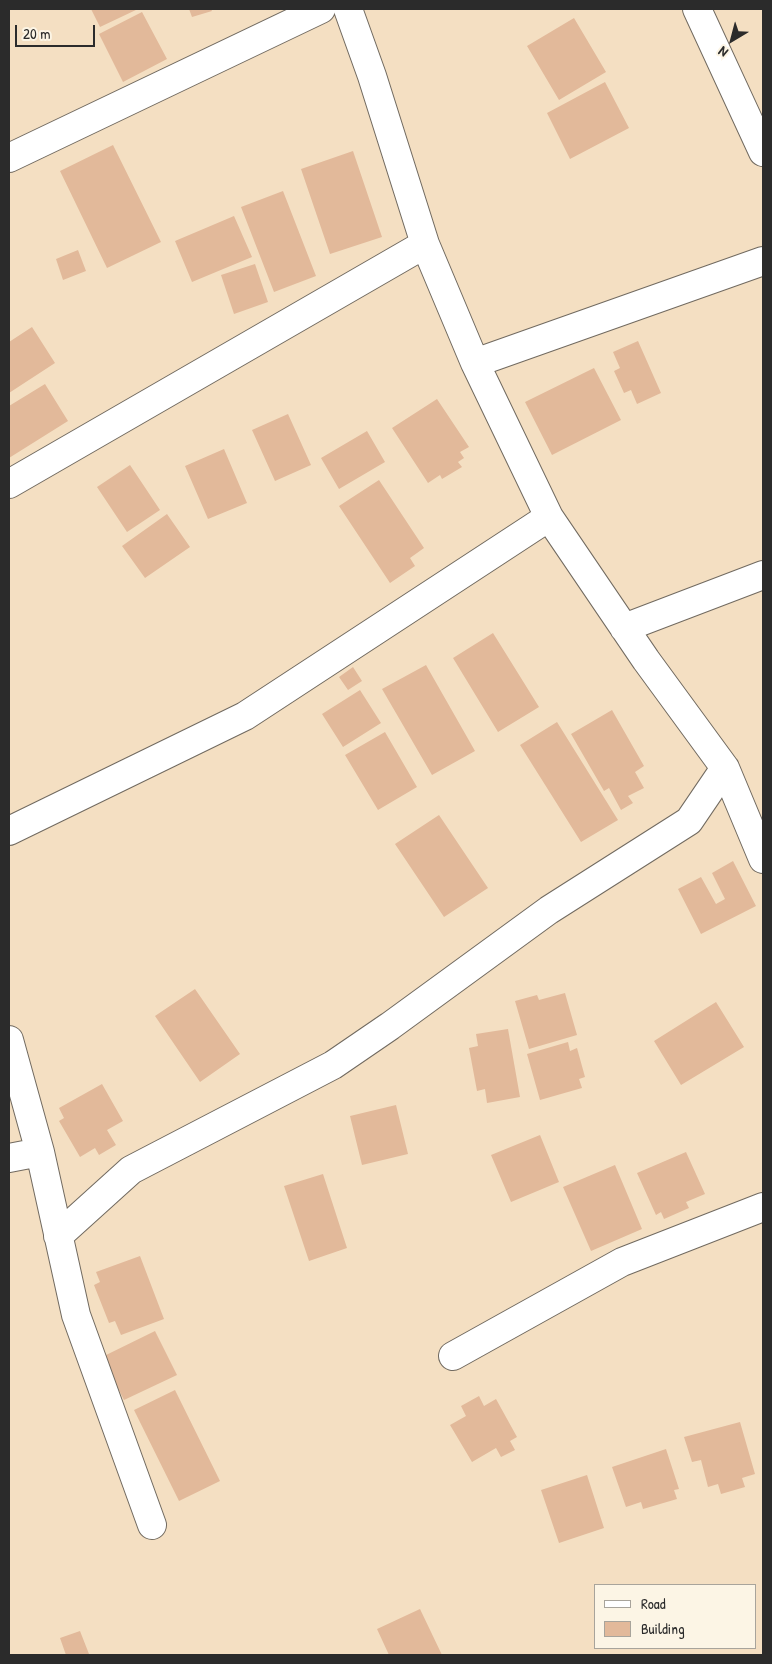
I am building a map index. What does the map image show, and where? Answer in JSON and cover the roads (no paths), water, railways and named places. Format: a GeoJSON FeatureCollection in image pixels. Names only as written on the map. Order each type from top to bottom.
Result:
{"type":"FeatureCollection","features":[{"type":"Feature","properties":{"kind":"street"},"geometry":{"type":"LineString","coordinates":[[9,158],[321,9]]}},
{"type":"Feature","properties":{"kind":"street"},"geometry":{"type":"LineString","coordinates":[[348,9],[372,76],[425,244],[475,364],[549,517],[624,628],[725,768],[763,859]]}},
{"type":"Feature","properties":{"kind":"street"},"geometry":{"type":"LineString","coordinates":[[697,9],[763,152]]}},
{"type":"Feature","properties":{"kind":"street"},"geometry":{"type":"LineString","coordinates":[[9,484],[425,244]]}},
{"type":"Feature","properties":{"kind":"street"},"geometry":{"type":"LineString","coordinates":[[475,364],[763,261]]}},
{"type":"Feature","properties":{"kind":"street"},"geometry":{"type":"LineString","coordinates":[[9,831],[245,716],[549,517]]}},
{"type":"Feature","properties":{"kind":"street"},"geometry":{"type":"LineString","coordinates":[[624,628],[763,575]]}},
{"type":"Feature","properties":{"kind":"street"},"geometry":{"type":"LineString","coordinates":[[58,1236],[131,1170],[333,1065],[390,1026],[549,910],[689,821],[725,768]]}},
{"type":"Feature","properties":{"kind":"street"},"geometry":{"type":"LineString","coordinates":[[9,1040],[40,1152],[76,1315],[152,1525]]}},
{"type":"Feature","properties":{"kind":"street"},"geometry":{"type":"LineString","coordinates":[[9,1158],[40,1152]]}},
{"type":"Feature","properties":{"kind":"street"},"geometry":{"type":"LineString","coordinates":[[453,1356],[622,1262],[763,1207]]}}]}
